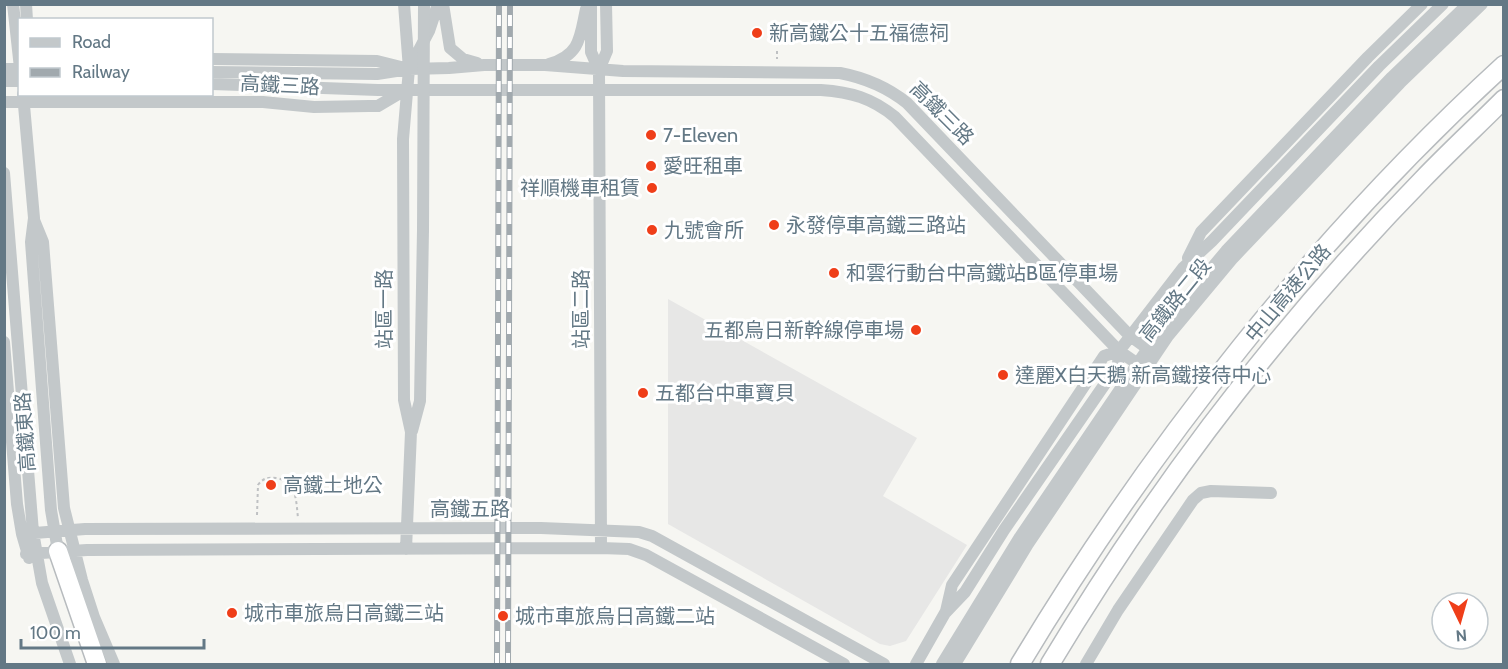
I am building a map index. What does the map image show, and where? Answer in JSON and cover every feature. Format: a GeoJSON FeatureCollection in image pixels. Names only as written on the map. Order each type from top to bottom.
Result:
{"type":"FeatureCollection","features":[{"type":"Feature","properties":{"kind":"highway","name":"中山高速公路"},"geometry":{"type":"LineString","coordinates":[[1020,664],[1143,479],[1239,350],[1396,170],[1503,65]]}},
{"type":"Feature","properties":{"kind":"highway","name":"中山高速公路"},"geometry":{"type":"LineString","coordinates":[[1050,664],[1163,493],[1258,366],[1341,268],[1503,99]]}},
{"type":"Feature","properties":{"kind":"highway"},"geometry":{"type":"LineString","coordinates":[[66,550],[97,664]]}},
{"type":"Feature","properties":{"kind":"street"},"geometry":{"type":"LineString","coordinates":[[13,4],[18,53]]}},
{"type":"Feature","properties":{"kind":"street","name":"站區一路"},"geometry":{"type":"LineString","coordinates":[[404,4],[409,69],[403,139],[404,400],[411,432],[406,549]]}},
{"type":"Feature","properties":{"kind":"street"},"geometry":{"type":"LineString","coordinates":[[411,432],[420,401],[424,4]]}},
{"type":"Feature","properties":{"kind":"street"},"geometry":{"type":"LineString","coordinates":[[441,4],[450,48],[463,59],[484,65]]}},
{"type":"Feature","properties":{"kind":"street","name":"站區一路"},"geometry":{"type":"LineString","coordinates":[[409,69],[441,4]]}},
{"type":"Feature","properties":{"kind":"street"},"geometry":{"type":"LineString","coordinates":[[545,65],[562,60],[573,51],[581,35],[589,4]]}},
{"type":"Feature","properties":{"kind":"street","name":"站區二路"},"geometry":{"type":"LineString","coordinates":[[589,4],[591,52],[599,70]]}},
{"type":"Feature","properties":{"kind":"street","name":"站區二路"},"geometry":{"type":"LineString","coordinates":[[601,548],[599,70],[607,51],[606,4]]}},
{"type":"Feature","properties":{"kind":"street","name":"高鐵路二段"},"geometry":{"type":"LineString","coordinates":[[916,664],[945,613],[952,585],[1104,356],[1119,351],[1183,267],[1202,232],[1368,57],[1422,4]]}},
{"type":"Feature","properties":{"kind":"street","name":"高鐵路二段"},"geometry":{"type":"LineString","coordinates":[[1183,267],[1212,241],[1379,66],[1443,4]]}},
{"type":"Feature","properties":{"kind":"street","name":"高鐵路二段"},"geometry":{"type":"LineString","coordinates":[[955,664],[1141,366],[1226,251],[1392,76],[1468,4]]}},
{"type":"Feature","properties":{"kind":"street","name":"高鐵路二段"},"geometry":{"type":"LineString","coordinates":[[1151,351],[1233,258],[1400,83],[1482,4]]}},
{"type":"Feature","properties":{"kind":"street","name":"高鐵三路"},"geometry":{"type":"LineString","coordinates":[[213,58],[377,61],[409,69]]}},
{"type":"Feature","properties":{"kind":"street"},"geometry":{"type":"LineString","coordinates":[[4,69],[18,63]]}},
{"type":"Feature","properties":{"kind":"street","name":"高鐵三路"},"geometry":{"type":"LineString","coordinates":[[213,72],[377,74],[409,69],[545,65],[599,70],[840,73],[857,76],[892,91],[907,103],[1130,336],[1151,351]]}},
{"type":"Feature","properties":{"kind":"street","name":"高鐵三路"},"geometry":{"type":"LineString","coordinates":[[213,84],[406,90],[821,90],[855,94],[870,99],[905,126],[940,166],[1119,351],[1141,366]]}},
{"type":"Feature","properties":{"kind":"street","name":"高鐵三路"},"geometry":{"type":"LineString","coordinates":[[4,102],[24,97],[263,102],[314,107],[378,106],[406,90]]}},
{"type":"Feature","properties":{"kind":"street","name":"高鐵東路"},"geometry":{"type":"LineString","coordinates":[[24,97],[34,218],[31,242],[50,499],[54,530],[66,550]]}},
{"type":"Feature","properties":{"kind":"street","name":"高鐵東路"},"geometry":{"type":"LineString","coordinates":[[4,173],[27,533],[31,553],[70,664]]}},
{"type":"Feature","properties":{"kind":"street"},"geometry":{"type":"LineString","coordinates":[[34,218],[43,242],[63,496],[68,530],[66,550],[114,664]]}},
{"type":"Feature","properties":{"kind":"street"},"geometry":{"type":"LineString","coordinates":[[4,342],[17,504],[27,533]]}},
{"type":"Feature","properties":{"kind":"street","name":"高鐵路二段"},"geometry":{"type":"LineString","coordinates":[[942,664],[1020,537],[1141,366]]}},
{"type":"Feature","properties":{"kind":"street"},"geometry":{"type":"LineString","coordinates":[[1086,664],[1118,610],[1193,500],[1201,493],[1211,491],[1271,493]]}},
{"type":"Feature","properties":{"kind":"street","name":"高鐵五路"},"geometry":{"type":"LineString","coordinates":[[27,533],[54,530],[407,528],[601,529],[639,532],[652,536],[884,664]]}},
{"type":"Feature","properties":{"kind":"street","name":"高鐵五路"},"geometry":{"type":"LineString","coordinates":[[31,553],[66,550],[629,549],[646,555],[844,664]]}},
{"type":"Feature","properties":{"kind":"path"},"geometry":{"type":"LineString","coordinates":[[777,51],[777,59]]}},
{"type":"Feature","properties":{"kind":"path"},"geometry":{"type":"LineString","coordinates":[[257,518],[258,485],[266,478],[272,477],[285,481],[293,489],[298,518]]}},
{"type":"Feature","properties":{"kind":"shaded area"},"geometry":{"type":"Polygon","coordinates":[[[668,299],[917,438],[883,496],[967,545],[906,641],[890,646],[880,644],[668,524],[668,299]]]}},
{"type":"Feature","properties":{"kind":"railway"},"geometry":{"type":"LineString","coordinates":[[497,664],[499,4]]}},
{"type":"Feature","properties":{"kind":"railway"},"geometry":{"type":"LineString","coordinates":[[508,664],[510,4]]}},
{"type":"Feature","properties":{"kind":"place","name":"新高鐵公十五福德祠"},"geometry":{"type":"Point","coordinates":[757,33]}},
{"type":"Feature","properties":{"kind":"place","name":"7-Eleven"},"geometry":{"type":"Point","coordinates":[651,135]}},
{"type":"Feature","properties":{"kind":"place","name":"愛旺租車"},"geometry":{"type":"Point","coordinates":[651,166]}},
{"type":"Feature","properties":{"kind":"place","name":"祥順機車租賃"},"geometry":{"type":"Point","coordinates":[652,188]}},
{"type":"Feature","properties":{"kind":"place","name":"永發停車高鐵三路站"},"geometry":{"type":"Point","coordinates":[774,225]}},
{"type":"Feature","properties":{"kind":"place","name":"九號會所"},"geometry":{"type":"Point","coordinates":[652,230]}},
{"type":"Feature","properties":{"kind":"place","name":"和雲行動台中高鐵站B區停車場"},"geometry":{"type":"Point","coordinates":[834,273]}},
{"type":"Feature","properties":{"kind":"place","name":"五都烏日新幹線停車場"},"geometry":{"type":"Point","coordinates":[916,330]}},
{"type":"Feature","properties":{"kind":"place","name":"達麗X白天鵝 新高鐵接待中心"},"geometry":{"type":"Point","coordinates":[1003,375]}},
{"type":"Feature","properties":{"kind":"place","name":"五都台中車寶貝"},"geometry":{"type":"Point","coordinates":[643,393]}},
{"type":"Feature","properties":{"kind":"place","name":"高鐵土地公"},"geometry":{"type":"Point","coordinates":[271,485]}},
{"type":"Feature","properties":{"kind":"place","name":"城市車旅烏日高鐵三站"},"geometry":{"type":"Point","coordinates":[232,613]}},
{"type":"Feature","properties":{"kind":"place","name":"城市車旅烏日高鐵二站"},"geometry":{"type":"Point","coordinates":[503,616]}}]}
